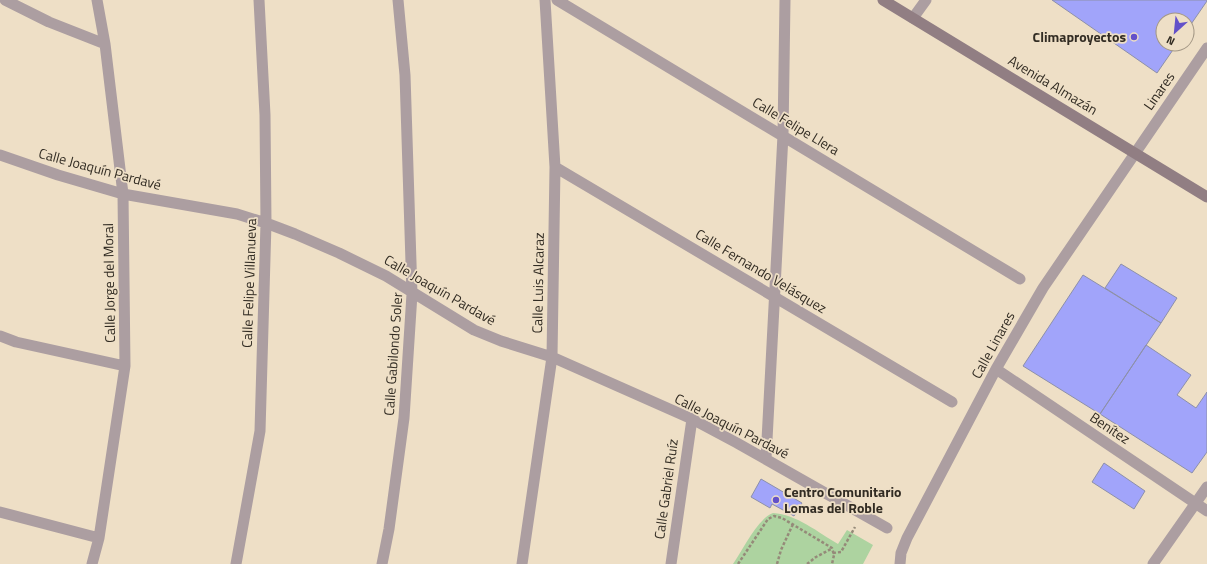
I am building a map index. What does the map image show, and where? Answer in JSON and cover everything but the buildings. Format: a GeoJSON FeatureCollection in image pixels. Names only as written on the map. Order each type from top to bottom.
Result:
{"type":"FeatureCollection","features":[{"type":"Feature","properties":{"kind":"main road","name":"Avenida Almazán"},"geometry":{"type":"LineString","coordinates":[[883,0],[1207,197]]}},
{"type":"Feature","properties":{"kind":"street"},"geometry":{"type":"LineString","coordinates":[[5,0],[49,22],[105,44]]}},
{"type":"Feature","properties":{"kind":"street","name":"Calle Jorge del Moral"},"geometry":{"type":"LineString","coordinates":[[92,564],[99,538],[125,366],[123,194],[105,44],[97,0]]}},
{"type":"Feature","properties":{"kind":"street","name":"Calle Felipe Villanueva"},"geometry":{"type":"LineString","coordinates":[[236,564],[260,431],[266,223],[265,115],[259,0]]}},
{"type":"Feature","properties":{"kind":"street","name":"Calle Gabilondo Soler"},"geometry":{"type":"LineString","coordinates":[[382,564],[389,529],[404,418],[412,294],[405,74],[398,0]]}},
{"type":"Feature","properties":{"kind":"street","name":"Calle Luis Alcaraz"},"geometry":{"type":"LineString","coordinates":[[522,564],[552,357],[554,167],[545,0]]}},
{"type":"Feature","properties":{"kind":"street","name":"Calle Felipe Llera"},"geometry":{"type":"LineString","coordinates":[[557,0],[783,135],[1020,280]]}},
{"type":"Feature","properties":{"kind":"street"},"geometry":{"type":"LineString","coordinates":[[766,459],[783,135],[785,0]]}},
{"type":"Feature","properties":{"kind":"street"},"geometry":{"type":"LineString","coordinates":[[913,18],[926,0]]}},
{"type":"Feature","properties":{"kind":"street","name":"Linares"},"geometry":{"type":"LineString","coordinates":[[1135,152],[1207,48]]}},
{"type":"Feature","properties":{"kind":"street","name":"Calle Linares"},"geometry":{"type":"LineString","coordinates":[[900,564],[901,553],[907,538],[996,369],[1043,288],[1135,152]]}},
{"type":"Feature","properties":{"kind":"street","name":"Calle Joaquín Pardavé"},"geometry":{"type":"LineString","coordinates":[[0,155],[58,175],[123,194],[237,214],[266,223],[340,253],[386,276],[412,294],[474,330],[501,341],[552,357],[692,419],[887,528]]}},
{"type":"Feature","properties":{"kind":"street","name":"Calle Fernando Velásquez"},"geometry":{"type":"LineString","coordinates":[[554,167],[952,402]]}},
{"type":"Feature","properties":{"kind":"street"},"geometry":{"type":"LineString","coordinates":[[0,336],[16,342],[125,366]]}},
{"type":"Feature","properties":{"kind":"street","name":"Benítez"},"geometry":{"type":"LineString","coordinates":[[996,369],[1207,511]]}},
{"type":"Feature","properties":{"kind":"street","name":"Calle Gabriel Ruíz"},"geometry":{"type":"LineString","coordinates":[[670,564],[692,419]]}},
{"type":"Feature","properties":{"kind":"street"},"geometry":{"type":"LineString","coordinates":[[1153,564],[1207,487]]}},
{"type":"Feature","properties":{"kind":"street"},"geometry":{"type":"LineString","coordinates":[[0,512],[99,538]]}},
{"type":"Feature","properties":{"kind":"path"},"geometry":{"type":"LineString","coordinates":[[738,564],[768,519],[778,517],[793,524],[832,548],[832,564]]}},
{"type":"Feature","properties":{"kind":"path"},"geometry":{"type":"LineString","coordinates":[[777,564],[781,550],[793,524]]}},
{"type":"Feature","properties":{"kind":"path"},"geometry":{"type":"LineString","coordinates":[[833,553],[841,552],[856,526]]}},
{"type":"Feature","properties":{"kind":"path"},"geometry":{"type":"LineString","coordinates":[[807,564],[816,556],[832,548]]}},
{"type":"Feature","properties":{"kind":"green space"},"geometry":{"type":"Polygon","coordinates":[[[773,513],[782,514],[799,520],[838,544],[847,530],[873,545],[863,564],[733,564],[756,528],[767,516],[773,513]]]}},
{"type":"Feature","properties":{"kind":"place","name":"Climaproyectos"},"geometry":{"type":"Point","coordinates":[1134,37]}},
{"type":"Feature","properties":{"kind":"place","name":"Centro Comunitario Lomas del Roble"},"geometry":{"type":"Point","coordinates":[776,500]}}]}
